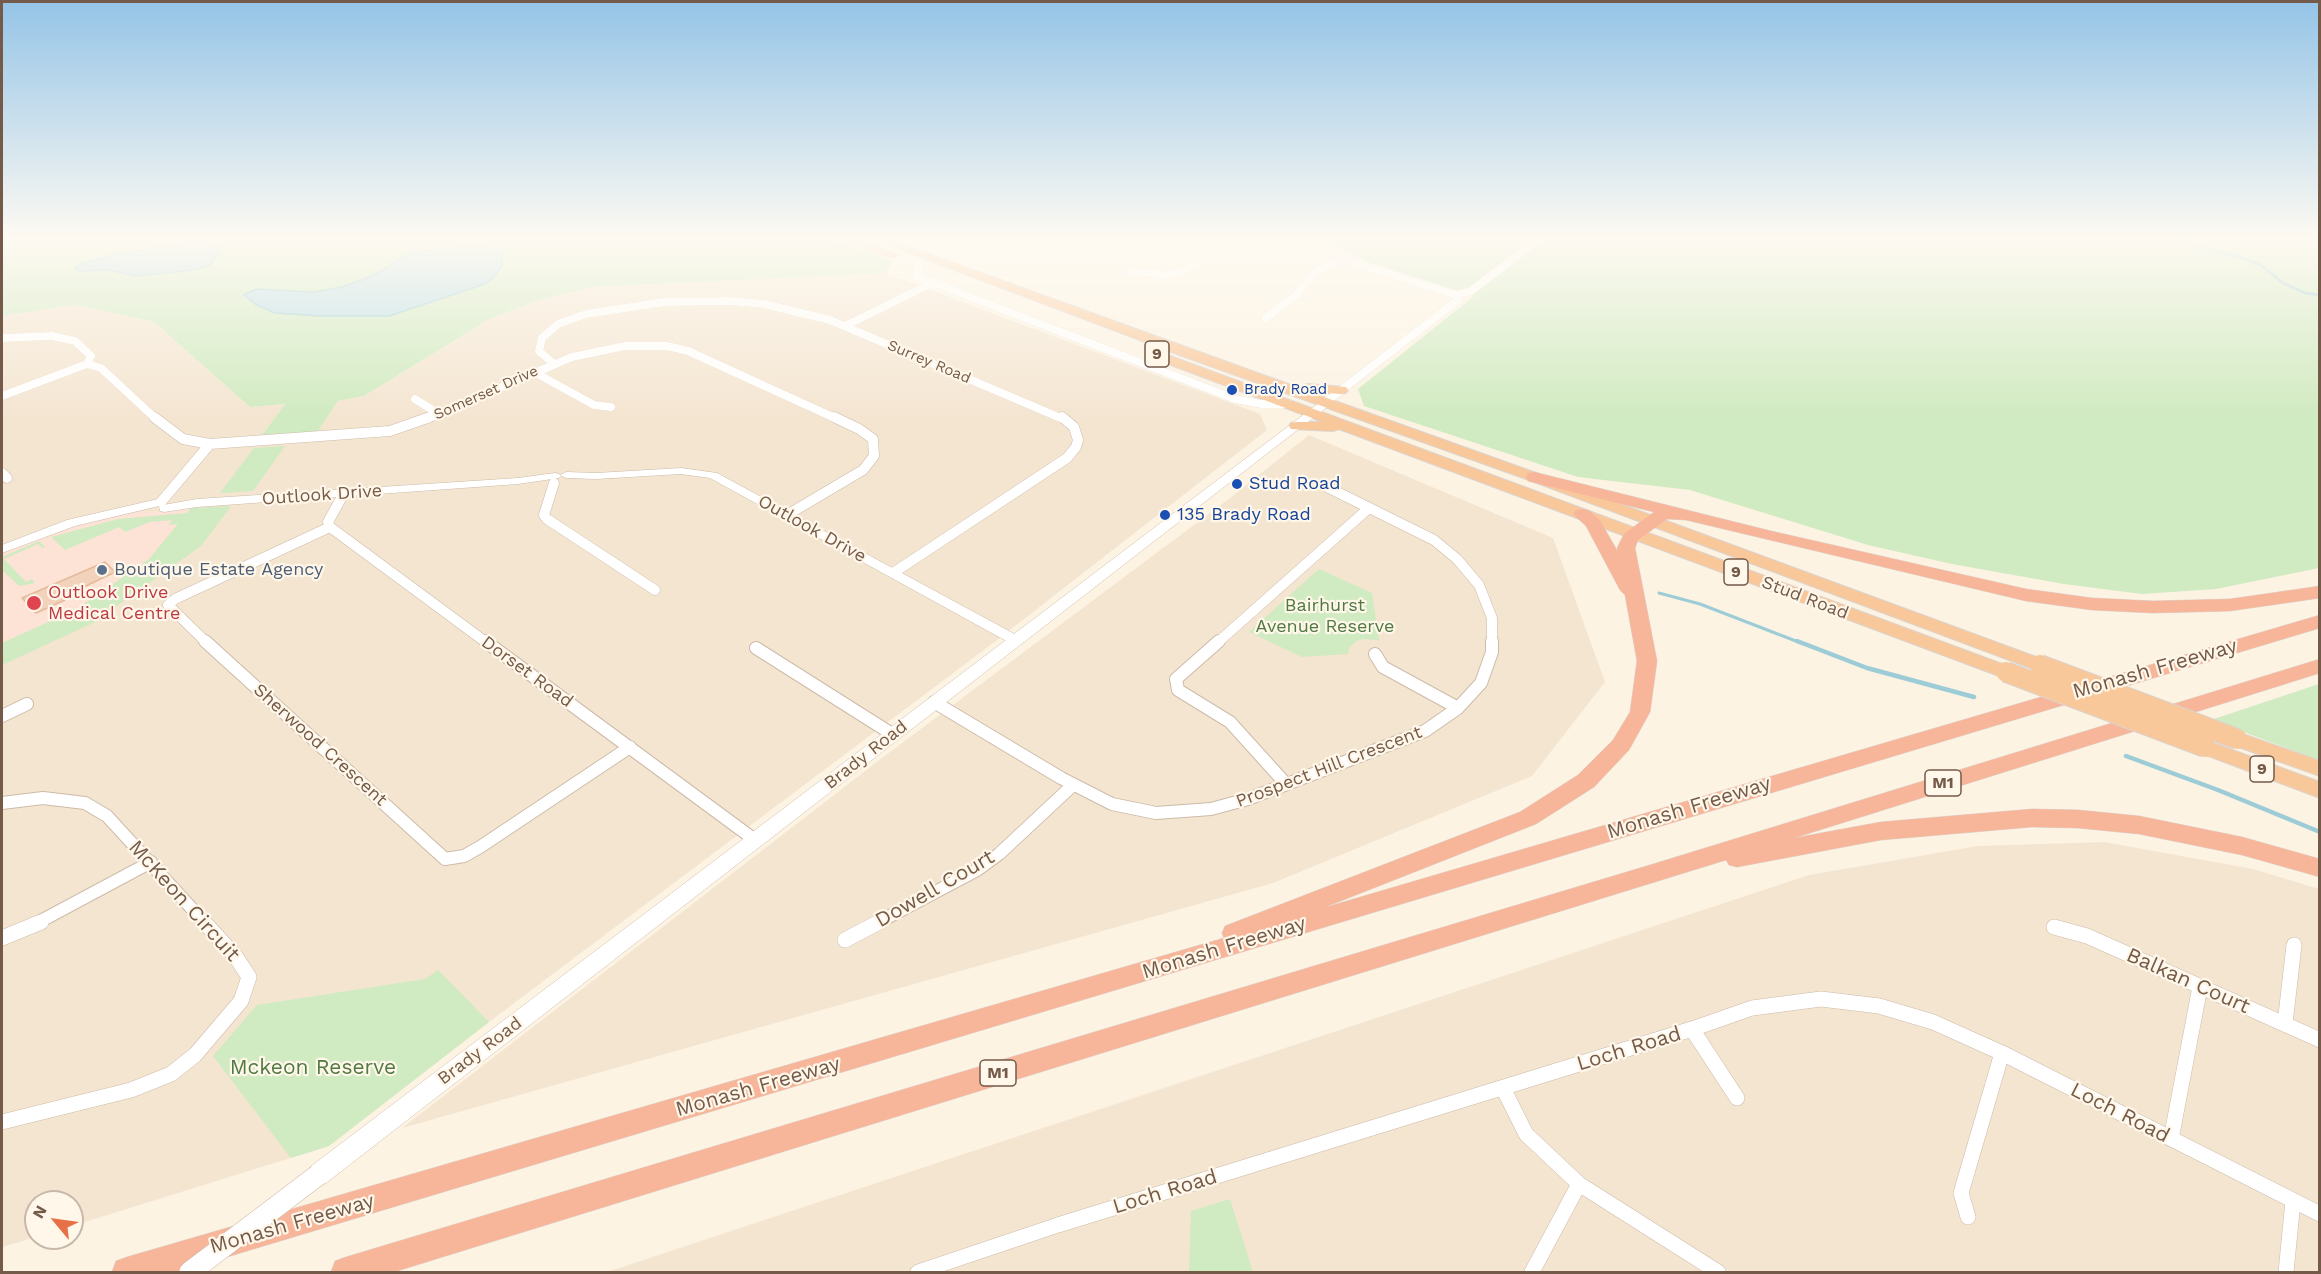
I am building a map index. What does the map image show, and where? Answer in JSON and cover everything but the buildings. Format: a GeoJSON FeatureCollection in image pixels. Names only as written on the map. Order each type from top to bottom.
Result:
{"type":"FeatureCollection","features":[{"type":"Feature","properties":{"kind":"highway","name":"Stud Road"},"geometry":{"type":"LineString","coordinates":[[1011,299],[2319,790]]}},
{"type":"Feature","properties":{"kind":"highway","name":"Stud Road"},"geometry":{"type":"LineString","coordinates":[[1043,299],[1298,390],[2319,769]]}},
{"type":"Feature","properties":{"kind":"highway"},"geometry":{"type":"LineString","coordinates":[[1298,390],[1345,388],[1354,411]]}},
{"type":"Feature","properties":{"kind":"highway"},"geometry":{"type":"LineString","coordinates":[[1289,404],[1293,428],[1353,428]]}},
{"type":"Feature","properties":{"kind":"highway"},"geometry":{"type":"LineString","coordinates":[[1534,477],[2026,595],[2092,604],[2153,607],[2230,605],[2319,592]]}},
{"type":"Feature","properties":{"kind":"highway"},"geometry":{"type":"LineString","coordinates":[[1582,514],[1593,523],[1626,588],[1636,596]]}},
{"type":"Feature","properties":{"kind":"highway"},"geometry":{"type":"LineString","coordinates":[[1101,986],[1528,818],[1586,781],[1621,745],[1640,712],[1647,661],[1626,548],[1635,534],[1651,521],[1666,514],[1689,514]]}},
{"type":"Feature","properties":{"kind":"highway","name":"Monash Freeway"},"geometry":{"type":"LineString","coordinates":[[127,1272],[1101,986],[2319,621]]}},
{"type":"Feature","properties":{"kind":"highway","name":"M1"},"geometry":{"type":"LineString","coordinates":[[346,1272],[1650,874],[2319,666]]}},
{"type":"Feature","properties":{"kind":"highway"},"geometry":{"type":"LineString","coordinates":[[1650,874],[1881,831],[2032,818],[2078,819],[2139,825],[2242,846],[2319,868]]}},
{"type":"Feature","properties":{"kind":"main road","name":"Brady Road"},"geometry":{"type":"LineString","coordinates":[[190,1272],[1327,401]]}},
{"type":"Feature","properties":{"kind":"street"},"geometry":{"type":"LineString","coordinates":[[845,326],[899,299]]}},
{"type":"Feature","properties":{"kind":"street"},"geometry":{"type":"LineString","coordinates":[[975,299],[1235,399],[1261,404],[1289,404]]}},
{"type":"Feature","properties":{"kind":"street"},"geometry":{"type":"LineString","coordinates":[[1266,318],[1290,299]]}},
{"type":"Feature","properties":{"kind":"street","name":"Brady Road"},"geometry":{"type":"LineString","coordinates":[[1327,401],[1458,299]]}},
{"type":"Feature","properties":{"kind":"street","name":"Surrey Road"},"geometry":{"type":"LineString","coordinates":[[554,364],[539,351],[540,341],[545,333],[570,318],[616,308],[696,301],[746,302],[812,314],[845,326],[1061,417],[1078,434],[1076,447],[1067,458],[893,573]]}},
{"type":"Feature","properties":{"kind":"street"},"geometry":{"type":"LineString","coordinates":[[2,338],[52,336],[68,338],[75,341],[91,356],[87,364],[2,396]]}},
{"type":"Feature","properties":{"kind":"street","name":"Somerset Drive"},"geometry":{"type":"LineString","coordinates":[[87,364],[101,368],[142,408],[183,439],[210,444],[390,431],[439,414],[554,364],[599,350],[625,346],[667,346],[688,351],[870,436],[876,449],[868,465],[786,515]]}},
{"type":"Feature","properties":{"kind":"street"},"geometry":{"type":"LineString","coordinates":[[534,372],[594,405],[611,407]]}},
{"type":"Feature","properties":{"kind":"street"},"geometry":{"type":"LineString","coordinates":[[415,399],[439,414]]}},
{"type":"Feature","properties":{"kind":"street"},"geometry":{"type":"LineString","coordinates":[[162,504],[210,444]]}},
{"type":"Feature","properties":{"kind":"street","name":"Outlook Drive"},"geometry":{"type":"LineString","coordinates":[[2,549],[71,523],[124,510],[162,504],[518,481],[557,482],[596,476],[681,471],[700,473],[722,480],[1015,640]]}},
{"type":"Feature","properties":{"kind":"street"},"geometry":{"type":"LineString","coordinates":[[557,482],[544,515],[547,519],[655,590]]}},
{"type":"Feature","properties":{"kind":"street","name":"Prospect Hill Crescent"},"geometry":{"type":"LineString","coordinates":[[934,702],[1073,785],[1112,804],[1156,813],[1211,809],[1248,799],[1425,731],[1458,708],[1481,683],[1492,652],[1492,618],[1479,585],[1457,559],[1434,540],[1323,485]]}},
{"type":"Feature","properties":{"kind":"street"},"geometry":{"type":"LineString","coordinates":[[330,527],[328,522],[344,493]]}},
{"type":"Feature","properties":{"kind":"street"},"geometry":{"type":"LineString","coordinates":[[1286,783],[1230,722],[1178,690],[1176,679],[1369,508]]}},
{"type":"Feature","properties":{"kind":"street","name":"Sherwood Crescent"},"geometry":{"type":"LineString","coordinates":[[330,527],[176,599],[168,605],[445,859],[464,856],[480,847],[630,747]]}},
{"type":"Feature","properties":{"kind":"street","name":"Dorset Road"},"geometry":{"type":"LineString","coordinates":[[330,527],[755,840]]}},
{"type":"Feature","properties":{"kind":"street"},"geometry":{"type":"LineString","coordinates":[[756,648],[892,734]]}},
{"type":"Feature","properties":{"kind":"street"},"geometry":{"type":"LineString","coordinates":[[1375,654],[1383,667],[1458,708]]}},
{"type":"Feature","properties":{"kind":"street"},"geometry":{"type":"LineString","coordinates":[[2,716],[27,704]]}},
{"type":"Feature","properties":{"kind":"street","name":"Dowell Court"},"geometry":{"type":"LineString","coordinates":[[845,940],[977,870],[999,854],[1073,785]]}},
{"type":"Feature","properties":{"kind":"street","name":"McKeon Circuit"},"geometry":{"type":"LineString","coordinates":[[2,803],[44,798],[85,803],[107,816],[236,957],[249,976],[242,1001],[195,1055],[171,1074],[131,1090],[2,1122]]}},
{"type":"Feature","properties":{"kind":"street"},"geometry":{"type":"LineString","coordinates":[[2,938],[52,917],[150,862]]}},
{"type":"Feature","properties":{"kind":"street","name":"Balkan Court"},"geometry":{"type":"LineString","coordinates":[[2054,927],[2087,936],[2319,1040]]}},
{"type":"Feature","properties":{"kind":"street"},"geometry":{"type":"LineString","coordinates":[[2285,1024],[2294,945]]}},
{"type":"Feature","properties":{"kind":"street"},"geometry":{"type":"LineString","coordinates":[[2171,1139],[2200,987]]}},
{"type":"Feature","properties":{"kind":"street","name":"Loch Road"},"geometry":{"type":"LineString","coordinates":[[918,1272],[1058,1225],[1692,1029],[1752,1008],[1821,999],[1879,1006],[1933,1022],[2002,1053],[2319,1214]]}},
{"type":"Feature","properties":{"kind":"street"},"geometry":{"type":"LineString","coordinates":[[1692,1029],[1737,1098]]}},
{"type":"Feature","properties":{"kind":"street"},"geometry":{"type":"LineString","coordinates":[[1968,1217],[1961,1194],[2002,1053]]}},
{"type":"Feature","properties":{"kind":"street"},"geometry":{"type":"LineString","coordinates":[[1503,1088],[1527,1134],[1548,1157],[1579,1184],[1718,1272]]}},
{"type":"Feature","properties":{"kind":"street"},"geometry":{"type":"LineString","coordinates":[[1532,1272],[1579,1184]]}},
{"type":"Feature","properties":{"kind":"street"},"geometry":{"type":"LineString","coordinates":[[2286,1272],[2293,1201]]}},
{"type":"Feature","properties":{"kind":"shaded area"},"geometry":{"type":"Polygon","coordinates":[[[540,299],[956,299],[1260,414],[1267,430],[997,640],[489,1022],[329,1146],[84,1222],[84,1190],[24,1190],[24,1241],[2,1247],[2,316],[75,305],[154,322],[250,407],[285,404],[261,437],[316,434],[338,401],[364,396],[488,320],[540,299]]]}},
{"type":"Feature","properties":{"kind":"shaded area"},"geometry":{"type":"Polygon","coordinates":[[[1309,435],[1553,538],[1605,682],[1532,776],[1273,883],[402,1128],[882,758],[1230,498],[1309,435]]]}},
{"type":"Feature","properties":{"kind":"shaded area"},"geometry":{"type":"Polygon","coordinates":[[[191,508],[149,559],[75,610],[2,643],[2,553],[62,529],[113,516],[143,511],[156,512],[191,508]]]}},
{"type":"Feature","properties":{"kind":"shaded area"},"geometry":{"type":"Polygon","coordinates":[[[2104,842],[2253,869],[2319,889],[2319,1272],[607,1272],[1809,875],[1978,846],[2104,842]]]}},
{"type":"Feature","properties":{"kind":"green space"},"geometry":{"type":"Polygon","coordinates":[[[2,299],[540,299],[488,320],[364,396],[338,401],[316,434],[260,438],[285,404],[250,407],[154,322],[75,305],[2,316],[2,299]]]}},
{"type":"Feature","properties":{"kind":"green space"},"geometry":{"type":"Polygon","coordinates":[[[1470,299],[2319,299],[2319,568],[2216,589],[2142,594],[2064,584],[1952,564],[1868,545],[1690,490],[1578,477],[1364,406],[1358,389],[1470,299]]]}},
{"type":"Feature","properties":{"kind":"green space"},"geometry":{"type":"Polygon","coordinates":[[[285,446],[253,491],[220,493],[254,448],[285,446]]]}},
{"type":"Feature","properties":{"kind":"green space"},"geometry":{"type":"Polygon","coordinates":[[[231,506],[201,546],[93,623],[2,665],[2,643],[75,610],[149,559],[178,524],[168,525],[172,520],[150,522],[125,532],[119,527],[65,550],[51,537],[118,519],[187,513],[191,508],[231,506]]]}},
{"type":"Feature","properties":{"kind":"green space"},"geometry":{"type":"Polygon","coordinates":[[[39,541],[45,547],[42,548],[38,544],[4,559],[26,582],[32,579],[35,583],[19,586],[2,570],[2,557],[39,541]]]}},
{"type":"Feature","properties":{"kind":"green space","name":"Bairhurst Avenue Reserve"},"geometry":{"type":"Polygon","coordinates":[[[1319,569],[1372,593],[1379,640],[1362,639],[1355,642],[1349,648],[1348,654],[1302,657],[1249,632],[1319,569]]]}},
{"type":"Feature","properties":{"kind":"green space"},"geometry":{"type":"Polygon","coordinates":[[[2319,684],[2319,760],[2211,720],[2319,684]]]}},
{"type":"Feature","properties":{"kind":"green space","name":"Mckeon Reserve"},"geometry":{"type":"Polygon","coordinates":[[[438,970],[489,1022],[329,1146],[291,1158],[213,1056],[257,1005],[425,979],[438,970]]]}},
{"type":"Feature","properties":{"kind":"green space"},"geometry":{"type":"Polygon","coordinates":[[[1230,1199],[1253,1272],[1189,1272],[1191,1211],[1230,1199]]]}},
{"type":"Feature","properties":{"kind":"water"},"geometry":{"type":"Polygon","coordinates":[[[249,299],[439,299],[389,316],[320,316],[275,313],[249,299]]]}},
{"type":"Feature","properties":{"kind":"waterway"},"geometry":{"type":"LineString","coordinates":[[1659,593],[1700,604],[1801,643]]}},
{"type":"Feature","properties":{"kind":"waterway"},"geometry":{"type":"LineString","coordinates":[[1797,641],[1867,668],[1974,697]]}},
{"type":"Feature","properties":{"kind":"waterway"},"geometry":{"type":"LineString","coordinates":[[2126,756],[2218,790],[2320,832]]}},
{"type":"Feature","properties":{"kind":"place","name":"Brady Road"},"geometry":{"type":"Point","coordinates":[1232,390]}},
{"type":"Feature","properties":{"kind":"place","name":"Stud Road"},"geometry":{"type":"Point","coordinates":[1237,484]}},
{"type":"Feature","properties":{"kind":"place","name":"135 Brady Road"},"geometry":{"type":"Point","coordinates":[1165,515]}},
{"type":"Feature","properties":{"kind":"place","name":"Boutique Estate Agency"},"geometry":{"type":"Point","coordinates":[102,570]}},
{"type":"Feature","properties":{"kind":"place","name":"Outlook Drive Medical Centre"},"geometry":{"type":"Point","coordinates":[34,603]}}]}
